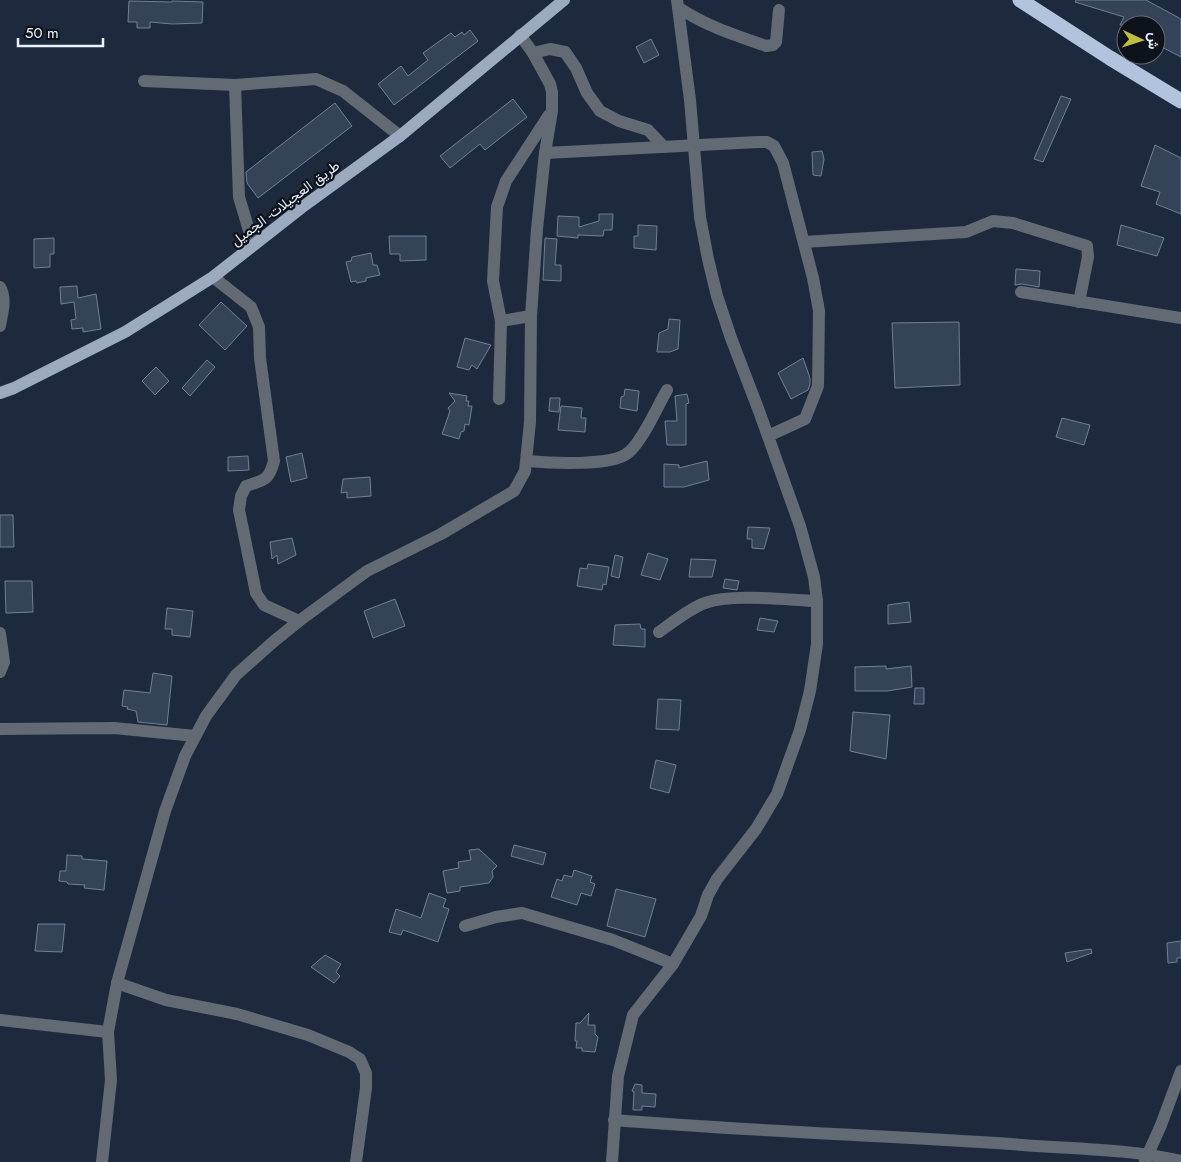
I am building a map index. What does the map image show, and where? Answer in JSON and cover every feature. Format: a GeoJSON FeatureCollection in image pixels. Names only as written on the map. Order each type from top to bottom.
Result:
{"type":"FeatureCollection","features":[{"type":"Feature","properties":{"kind":"highway"},"geometry":{"type":"LineString","coordinates":[[1020,0],[1102,54],[1181,101]]}},
{"type":"Feature","properties":{"kind":"main road","name":"طريق العجيلات- الجميل"},"geometry":{"type":"LineString","coordinates":[[0,394],[126,332],[213,277],[253,244],[400,136],[564,0]]}},
{"type":"Feature","properties":{"kind":"street"},"geometry":{"type":"LineString","coordinates":[[678,4],[698,20],[718,30],[766,46],[773,45],[776,42],[779,10]]}},
{"type":"Feature","properties":{"kind":"street"},"geometry":{"type":"LineString","coordinates":[[612,1162],[618,1076],[634,1015],[673,964],[701,916],[708,896],[717,880],[756,829],[777,794],[800,730],[810,692],[817,644],[817,601],[814,577],[800,526],[731,338],[708,259],[700,218],[690,100],[678,4]]}},
{"type":"Feature","properties":{"kind":"street"},"geometry":{"type":"LineString","coordinates":[[102,1162],[111,1080],[108,1032],[116,983],[165,812],[185,756],[206,716],[236,676],[273,642],[299,622],[367,571],[441,534],[514,491],[522,478],[527,461],[530,422],[531,316],[537,229],[545,153],[552,111],[552,92],[550,84],[533,53],[520,35]]}},
{"type":"Feature","properties":{"kind":"street"},"geometry":{"type":"LineString","coordinates":[[533,53],[550,49],[564,52],[576,68],[587,93],[600,111],[618,121],[648,130],[664,147]]}},
{"type":"Feature","properties":{"kind":"street"},"geometry":{"type":"LineString","coordinates":[[144,81],[235,85],[316,79],[343,91],[400,136]]}},
{"type":"Feature","properties":{"kind":"street"},"geometry":{"type":"LineString","coordinates":[[235,85],[239,197],[253,244]]}},
{"type":"Feature","properties":{"kind":"street"},"geometry":{"type":"LineString","coordinates":[[499,399],[501,321],[493,282],[497,207],[506,181],[552,111]]}},
{"type":"Feature","properties":{"kind":"street"},"geometry":{"type":"LineString","coordinates":[[545,153],[758,142],[767,142],[774,146],[783,163],[804,242],[819,311],[818,386],[805,420],[768,436]]}},
{"type":"Feature","properties":{"kind":"street"},"geometry":{"type":"LineString","coordinates":[[804,242],[966,232],[993,221],[1013,223],[1087,246],[1088,257],[1079,302]]}},
{"type":"Feature","properties":{"kind":"street"},"geometry":{"type":"LineString","coordinates":[[213,277],[251,307],[259,327],[260,358],[274,460],[270,475],[263,481],[246,486],[241,496],[239,510],[256,593],[264,604],[299,622]]}},
{"type":"Feature","properties":{"kind":"street"},"geometry":{"type":"LineString","coordinates":[[0,287],[3,292],[4,304],[0,326]]}},
{"type":"Feature","properties":{"kind":"street"},"geometry":{"type":"LineString","coordinates":[[1021,292],[1181,318]]}},
{"type":"Feature","properties":{"kind":"street"},"geometry":{"type":"LineString","coordinates":[[501,321],[531,316]]}},
{"type":"Feature","properties":{"kind":"street"},"geometry":{"type":"LineString","coordinates":[[527,461],[560,463],[611,460],[628,453],[639,440],[667,390]]}},
{"type":"Feature","properties":{"kind":"street"},"geometry":{"type":"LineString","coordinates":[[659,632],[703,604],[715,600],[748,598],[817,601]]}},
{"type":"Feature","properties":{"kind":"street"},"geometry":{"type":"LineString","coordinates":[[0,633],[4,662],[0,672]]}},
{"type":"Feature","properties":{"kind":"street"},"geometry":{"type":"LineString","coordinates":[[0,730],[114,728],[194,736]]}},
{"type":"Feature","properties":{"kind":"street"},"geometry":{"type":"LineString","coordinates":[[464,926],[496,917],[522,913],[613,940],[673,964]]}},
{"type":"Feature","properties":{"kind":"street"},"geometry":{"type":"LineString","coordinates":[[116,983],[166,1000],[238,1014],[308,1035],[349,1052],[360,1059],[366,1073],[366,1088],[356,1162]]}},
{"type":"Feature","properties":{"kind":"street"},"geometry":{"type":"LineString","coordinates":[[0,1020],[108,1032]]}},
{"type":"Feature","properties":{"kind":"street"},"geometry":{"type":"LineString","coordinates":[[1147,1158],[1181,1071]]}},
{"type":"Feature","properties":{"kind":"street"},"geometry":{"type":"LineString","coordinates":[[614,1120],[712,1128],[980,1142],[1181,1161]]}},
{"type":"Feature","properties":{"kind":"building"},"geometry":{"type":"Polygon","coordinates":[[[1076,0],[1146,0],[1181,19],[1181,57],[1166,49],[1166,15],[1117,15],[1075,2],[1076,0]]]}},
{"type":"Feature","properties":{"kind":"building"},"geometry":{"type":"Polygon","coordinates":[[[129,1],[203,2],[202,23],[172,24],[150,22],[150,28],[137,28],[137,22],[128,22],[129,1]]]}},
{"type":"Feature","properties":{"kind":"building"},"geometry":{"type":"Polygon","coordinates":[[[470,30],[478,41],[394,105],[378,84],[401,66],[408,76],[428,60],[423,53],[451,33],[455,37],[462,32],[464,35],[470,30]]]}},
{"type":"Feature","properties":{"kind":"building"},"geometry":{"type":"Polygon","coordinates":[[[651,39],[659,55],[644,63],[636,47],[651,39]]]}},
{"type":"Feature","properties":{"kind":"building"},"geometry":{"type":"Polygon","coordinates":[[[1061,96],[1071,99],[1043,162],[1034,159],[1061,96]]]}},
{"type":"Feature","properties":{"kind":"building"},"geometry":{"type":"Polygon","coordinates":[[[513,99],[527,117],[485,150],[480,144],[450,168],[440,156],[513,99]]]}},
{"type":"Feature","properties":{"kind":"building"},"geometry":{"type":"Polygon","coordinates":[[[335,103],[352,126],[258,198],[247,183],[246,172],[335,103]]]}},
{"type":"Feature","properties":{"kind":"building"},"geometry":{"type":"Polygon","coordinates":[[[1155,145],[1181,158],[1181,214],[1156,204],[1160,192],[1141,186],[1155,145]]]}},
{"type":"Feature","properties":{"kind":"building"},"geometry":{"type":"Polygon","coordinates":[[[822,151],[824,159],[821,176],[813,175],[812,152],[822,151]]]}},
{"type":"Feature","properties":{"kind":"building"},"geometry":{"type":"Polygon","coordinates":[[[599,214],[613,214],[612,230],[604,230],[603,236],[578,235],[578,238],[557,236],[558,216],[579,217],[579,227],[599,221],[599,214]]]}},
{"type":"Feature","properties":{"kind":"building"},"geometry":{"type":"Polygon","coordinates":[[[638,225],[657,226],[656,250],[634,248],[634,236],[638,236],[638,225]]]}},
{"type":"Feature","properties":{"kind":"building"},"geometry":{"type":"Polygon","coordinates":[[[1121,225],[1164,238],[1157,256],[1117,245],[1121,225]]]}},
{"type":"Feature","properties":{"kind":"building"},"geometry":{"type":"Polygon","coordinates":[[[389,236],[426,236],[426,260],[400,261],[400,254],[390,254],[389,236]]]}},
{"type":"Feature","properties":{"kind":"building"},"geometry":{"type":"Polygon","coordinates":[[[54,238],[54,254],[50,254],[50,267],[34,268],[34,239],[54,238]]]}},
{"type":"Feature","properties":{"kind":"building"},"geometry":{"type":"Polygon","coordinates":[[[545,238],[557,239],[555,265],[561,265],[561,281],[543,280],[545,238]]]}},
{"type":"Feature","properties":{"kind":"building"},"geometry":{"type":"Polygon","coordinates":[[[371,253],[373,265],[377,265],[380,275],[366,278],[366,281],[351,282],[346,262],[351,261],[352,257],[371,253]]]}},
{"type":"Feature","properties":{"kind":"building"},"geometry":{"type":"Polygon","coordinates":[[[1016,269],[1040,271],[1039,287],[1022,284],[1015,285],[1016,269]]]}},
{"type":"Feature","properties":{"kind":"building"},"geometry":{"type":"Polygon","coordinates":[[[77,286],[78,298],[96,294],[101,329],[83,332],[83,328],[72,329],[71,320],[76,319],[74,302],[61,304],[60,287],[77,286]]]}},
{"type":"Feature","properties":{"kind":"building"},"geometry":{"type":"Polygon","coordinates":[[[221,302],[247,326],[225,350],[199,325],[221,302]]]}},
{"type":"Feature","properties":{"kind":"building"},"geometry":{"type":"Polygon","coordinates":[[[669,319],[680,320],[678,349],[670,352],[657,352],[659,333],[668,329],[669,319]]]}},
{"type":"Feature","properties":{"kind":"building"},"geometry":{"type":"Polygon","coordinates":[[[959,322],[960,385],[895,388],[892,323],[959,322]]]}},
{"type":"Feature","properties":{"kind":"building"},"geometry":{"type":"Polygon","coordinates":[[[465,338],[491,345],[477,369],[472,365],[469,370],[457,367],[465,338]]]}},
{"type":"Feature","properties":{"kind":"building"},"geometry":{"type":"Polygon","coordinates":[[[803,358],[810,378],[810,384],[808,390],[791,399],[778,373],[803,358]]]}},
{"type":"Feature","properties":{"kind":"building"},"geometry":{"type":"Polygon","coordinates":[[[207,360],[215,367],[190,396],[182,388],[207,360]]]}},
{"type":"Feature","properties":{"kind":"building"},"geometry":{"type":"Polygon","coordinates":[[[156,367],[169,381],[155,395],[142,381],[156,367]]]}},
{"type":"Feature","properties":{"kind":"building"},"geometry":{"type":"Polygon","coordinates":[[[625,389],[639,391],[637,411],[620,408],[621,397],[624,396],[625,389]]]}},
{"type":"Feature","properties":{"kind":"building"},"geometry":{"type":"Polygon","coordinates":[[[449,393],[467,396],[468,406],[472,406],[469,425],[465,424],[464,431],[461,432],[459,439],[442,434],[450,411],[448,408],[455,401],[449,393]]]}},
{"type":"Feature","properties":{"kind":"building"},"geometry":{"type":"Polygon","coordinates":[[[687,394],[689,403],[686,404],[686,445],[667,445],[665,421],[677,421],[675,396],[687,394]]]}},
{"type":"Feature","properties":{"kind":"building"},"geometry":{"type":"Polygon","coordinates":[[[550,398],[560,398],[559,412],[549,411],[550,398]]]}},
{"type":"Feature","properties":{"kind":"building"},"geometry":{"type":"Polygon","coordinates":[[[561,406],[582,408],[581,418],[586,418],[585,432],[558,430],[561,406]]]}},
{"type":"Feature","properties":{"kind":"building"},"geometry":{"type":"Polygon","coordinates":[[[1062,418],[1090,425],[1084,445],[1056,437],[1062,418]]]}},
{"type":"Feature","properties":{"kind":"building"},"geometry":{"type":"Polygon","coordinates":[[[302,453],[307,478],[291,482],[286,457],[302,453]]]}},
{"type":"Feature","properties":{"kind":"building"},"geometry":{"type":"Polygon","coordinates":[[[248,456],[249,470],[228,471],[228,457],[248,456]]]}},
{"type":"Feature","properties":{"kind":"building"},"geometry":{"type":"Polygon","coordinates":[[[707,461],[709,480],[684,487],[664,487],[664,464],[679,465],[679,468],[707,461]]]}},
{"type":"Feature","properties":{"kind":"building"},"geometry":{"type":"Polygon","coordinates":[[[370,477],[371,496],[347,498],[347,492],[341,493],[343,479],[370,477]]]}},
{"type":"Feature","properties":{"kind":"building"},"geometry":{"type":"Polygon","coordinates":[[[0,515],[13,515],[14,547],[0,547],[0,515]]]}},
{"type":"Feature","properties":{"kind":"building"},"geometry":{"type":"Polygon","coordinates":[[[748,527],[770,528],[764,549],[752,548],[752,539],[747,539],[748,527]]]}},
{"type":"Feature","properties":{"kind":"building"},"geometry":{"type":"Polygon","coordinates":[[[292,538],[296,555],[278,564],[277,555],[272,559],[270,542],[292,538]]]}},
{"type":"Feature","properties":{"kind":"building"},"geometry":{"type":"Polygon","coordinates":[[[648,553],[668,559],[660,580],[641,575],[648,553]]]}},
{"type":"Feature","properties":{"kind":"building"},"geometry":{"type":"Polygon","coordinates":[[[615,555],[623,557],[619,578],[611,576],[615,555]]]}},
{"type":"Feature","properties":{"kind":"building"},"geometry":{"type":"Polygon","coordinates":[[[691,559],[716,560],[712,577],[689,577],[691,559]]]}},
{"type":"Feature","properties":{"kind":"building"},"geometry":{"type":"Polygon","coordinates":[[[588,564],[609,567],[606,585],[603,584],[602,590],[577,586],[580,568],[587,569],[588,564]]]}},
{"type":"Feature","properties":{"kind":"building"},"geometry":{"type":"Polygon","coordinates":[[[725,579],[739,581],[737,590],[723,588],[725,579]]]}},
{"type":"Feature","properties":{"kind":"building"},"geometry":{"type":"Polygon","coordinates":[[[5,581],[32,581],[33,612],[6,613],[5,581]]]}},
{"type":"Feature","properties":{"kind":"building"},"geometry":{"type":"Polygon","coordinates":[[[395,599],[405,626],[373,638],[364,611],[395,599]]]}},
{"type":"Feature","properties":{"kind":"building"},"geometry":{"type":"Polygon","coordinates":[[[909,602],[911,622],[888,624],[888,605],[909,602]]]}},
{"type":"Feature","properties":{"kind":"building"},"geometry":{"type":"Polygon","coordinates":[[[167,608],[193,611],[190,637],[172,635],[172,629],[165,629],[167,608]]]}},
{"type":"Feature","properties":{"kind":"building"},"geometry":{"type":"Polygon","coordinates":[[[760,618],[778,621],[774,632],[757,630],[760,618]]]}},
{"type":"Feature","properties":{"kind":"building"},"geometry":{"type":"Polygon","coordinates":[[[640,624],[641,629],[645,629],[645,647],[613,645],[615,625],[640,624]]]}},
{"type":"Feature","properties":{"kind":"building"},"geometry":{"type":"Polygon","coordinates":[[[886,666],[886,669],[911,666],[912,687],[887,691],[855,691],[855,667],[886,666]]]}},
{"type":"Feature","properties":{"kind":"building"},"geometry":{"type":"Polygon","coordinates":[[[153,673],[172,676],[167,725],[138,722],[136,711],[122,706],[124,690],[150,693],[153,673]]]}},
{"type":"Feature","properties":{"kind":"building"},"geometry":{"type":"Polygon","coordinates":[[[915,688],[924,688],[924,704],[914,704],[915,688]]]}},
{"type":"Feature","properties":{"kind":"building"},"geometry":{"type":"Polygon","coordinates":[[[658,699],[681,700],[679,730],[656,729],[658,699]]]}},
{"type":"Feature","properties":{"kind":"building"},"geometry":{"type":"Polygon","coordinates":[[[853,712],[890,715],[886,759],[850,751],[853,712]]]}},
{"type":"Feature","properties":{"kind":"building"},"geometry":{"type":"Polygon","coordinates":[[[656,760],[676,765],[669,793],[650,788],[656,760]]]}},
{"type":"Feature","properties":{"kind":"building"},"geometry":{"type":"Polygon","coordinates":[[[514,845],[546,853],[543,865],[511,856],[514,845]]]}},
{"type":"Feature","properties":{"kind":"building"},"geometry":{"type":"Polygon","coordinates":[[[479,849],[497,866],[492,871],[493,877],[489,883],[460,887],[460,891],[447,893],[443,871],[459,868],[458,862],[471,860],[469,850],[479,849]]]}},
{"type":"Feature","properties":{"kind":"building"},"geometry":{"type":"Polygon","coordinates":[[[67,855],[82,856],[82,859],[107,861],[104,890],[84,888],[85,885],[68,884],[67,882],[59,881],[60,871],[66,871],[67,855]]]}},
{"type":"Feature","properties":{"kind":"building"},"geometry":{"type":"Polygon","coordinates":[[[574,870],[592,876],[590,882],[595,884],[591,896],[581,893],[577,905],[551,897],[557,879],[562,881],[564,875],[572,877],[574,870]]]}},
{"type":"Feature","properties":{"kind":"building"},"geometry":{"type":"Polygon","coordinates":[[[616,889],[656,899],[645,937],[607,926],[616,889]]]}},
{"type":"Feature","properties":{"kind":"building"},"geometry":{"type":"Polygon","coordinates":[[[429,893],[446,899],[443,907],[449,909],[438,942],[403,930],[401,935],[389,932],[396,909],[421,918],[429,893]]]}},
{"type":"Feature","properties":{"kind":"building"},"geometry":{"type":"Polygon","coordinates":[[[38,924],[65,924],[62,952],[35,951],[38,924]]]}},
{"type":"Feature","properties":{"kind":"building"},"geometry":{"type":"Polygon","coordinates":[[[1181,941],[1181,958],[1177,958],[1177,962],[1168,963],[1167,943],[1181,941]]]}},
{"type":"Feature","properties":{"kind":"building"},"geometry":{"type":"Polygon","coordinates":[[[1091,949],[1092,953],[1067,962],[1065,953],[1091,949]]]}},
{"type":"Feature","properties":{"kind":"building"},"geometry":{"type":"Polygon","coordinates":[[[325,955],[341,964],[336,972],[340,976],[334,983],[311,967],[325,955]]]}},
{"type":"Feature","properties":{"kind":"building"},"geometry":{"type":"Polygon","coordinates":[[[589,1013],[588,1025],[595,1025],[595,1034],[598,1037],[595,1052],[582,1051],[582,1048],[576,1048],[576,1023],[580,1023],[589,1013]]]}},
{"type":"Feature","properties":{"kind":"building"},"geometry":{"type":"Polygon","coordinates":[[[635,1084],[642,1085],[642,1093],[656,1094],[655,1107],[642,1106],[642,1110],[633,1110],[634,1092],[632,1091],[635,1084]]]}}]}
